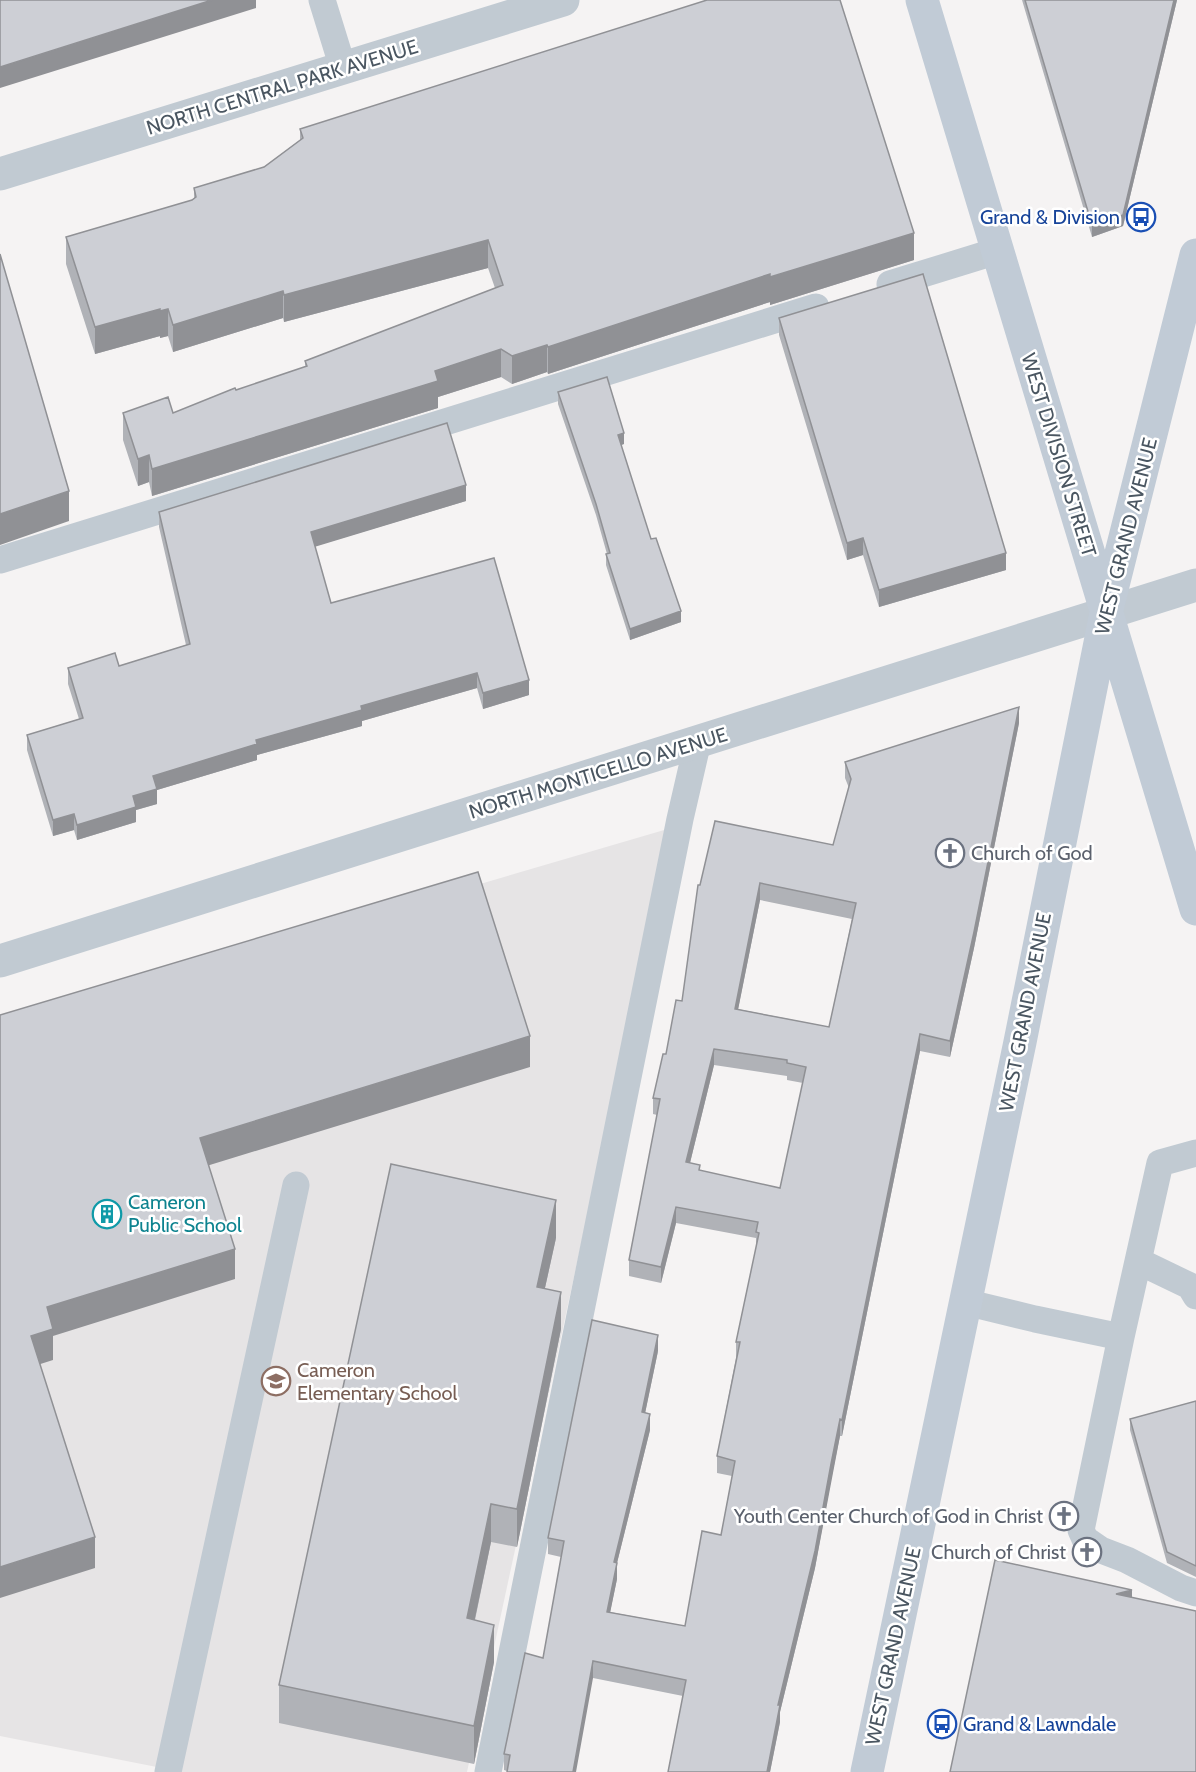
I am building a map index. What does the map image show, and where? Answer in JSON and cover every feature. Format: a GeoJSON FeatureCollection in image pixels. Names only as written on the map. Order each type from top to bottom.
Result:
{"type":"FeatureCollection","features":[{"type":"Feature","properties":{"kind":"main road","name":"WEST DIVISION STREET"},"geometry":{"type":"LineString","coordinates":[[922,0],[1196,909]]}},
{"type":"Feature","properties":{"kind":"main road","name":"WEST GRAND AVENUE"},"geometry":{"type":"LineString","coordinates":[[867,1772],[1020,1042],[1106,613],[1196,255]]}},
{"type":"Feature","properties":{"kind":"street","name":"NORTH CENTRAL PARK AVENUE"},"geometry":{"type":"LineString","coordinates":[[0,174],[563,0]]}},
{"type":"Feature","properties":{"kind":"street","name":"NORTH MONTICELLO AVENUE"},"geometry":{"type":"LineString","coordinates":[[0,961],[1196,585]]}},
{"type":"Feature","properties":{"kind":"lane"},"geometry":{"type":"LineString","coordinates":[[322,0],[343,68]]}},
{"type":"Feature","properties":{"kind":"lane"},"geometry":{"type":"LineString","coordinates":[[0,560],[997,251]]}},
{"type":"Feature","properties":{"kind":"lane"},"geometry":{"type":"LineString","coordinates":[[488,1772],[680,819],[698,741]]}},
{"type":"Feature","properties":{"kind":"lane"},"geometry":{"type":"LineString","coordinates":[[1196,1153],[1160,1163],[1081,1530],[1085,1539],[1101,1550],[1196,1593]]}},
{"type":"Feature","properties":{"kind":"lane"},"geometry":{"type":"LineString","coordinates":[[168,1772],[296,1185]]}},
{"type":"Feature","properties":{"kind":"lane"},"geometry":{"type":"LineString","coordinates":[[1138,1261],[1190,1286],[1196,1296]]}},
{"type":"Feature","properties":{"kind":"lane"},"geometry":{"type":"LineString","coordinates":[[965,1302],[1121,1337]]}},
{"type":"Feature","properties":{"kind":"shaded area","name":"Cameron Elementary School"},"geometry":{"type":"Polygon","coordinates":[[[671,828],[467,1772],[182,1772],[0,1736],[0,1025],[671,828]]]}},
{"type":"Feature","properties":{"kind":"building"},"geometry":{"type":"Polygon","coordinates":[[[0,0],[212,0],[0,67],[0,0]]]}},
{"type":"Feature","properties":{"kind":"building"},"geometry":{"type":"Polygon","coordinates":[[[707,0],[840,0],[914,233],[770,277],[770,274],[548,347],[547,345],[512,356],[501,349],[435,371],[438,381],[152,469],[149,455],[138,459],[123,413],[168,397],[173,413],[235,388],[236,390],[307,366],[305,361],[503,285],[488,240],[284,295],[283,291],[173,325],[168,309],[160,311],[160,309],[95,327],[66,237],[192,200],[196,197],[194,188],[264,167],[303,138],[300,129],[707,0]]]}},
{"type":"Feature","properties":{"kind":"building"},"geometry":{"type":"Polygon","coordinates":[[[1025,0],[1174,0],[1123,215],[1092,225],[1025,0]]]}},
{"type":"Feature","properties":{"kind":"building"},"geometry":{"type":"Polygon","coordinates":[[[0,254],[69,491],[0,514],[0,254]]]}},
{"type":"Feature","properties":{"kind":"building"},"geometry":{"type":"Polygon","coordinates":[[[923,274],[1006,553],[879,590],[863,538],[847,543],[779,318],[923,274]]]}},
{"type":"Feature","properties":{"kind":"building"},"geometry":{"type":"Polygon","coordinates":[[[607,377],[624,433],[618,435],[651,539],[656,538],[681,611],[630,629],[606,554],[610,553],[596,504],[558,392],[607,377]]]}},
{"type":"Feature","properties":{"kind":"building"},"geometry":{"type":"Polygon","coordinates":[[[447,423],[466,485],[311,532],[331,603],[494,558],[529,680],[483,693],[477,673],[361,706],[362,710],[256,740],[257,744],[153,776],[157,789],[133,796],[136,807],[77,825],[74,814],[53,820],[27,735],[83,718],[68,668],[115,653],[119,666],[190,644],[159,512],[447,423]]]}},
{"type":"Feature","properties":{"kind":"building"},"geometry":{"type":"Polygon","coordinates":[[[1019,707],[950,1041],[920,1034],[815,1551],[778,1705],[780,1705],[767,1772],[668,1772],[686,1680],[593,1661],[573,1772],[507,1772],[510,1755],[504,1754],[525,1653],[543,1658],[564,1541],[548,1538],[592,1320],[658,1335],[642,1412],[650,1414],[614,1562],[617,1563],[607,1612],[685,1626],[702,1531],[721,1535],[735,1461],[717,1456],[740,1342],[736,1342],[759,1233],[756,1232],[758,1222],[676,1207],[661,1267],[629,1260],[660,1099],[653,1098],[663,1054],[666,1054],[676,1000],[682,1001],[698,885],[700,885],[715,821],[833,845],[851,779],[845,762],[1019,707]],[[760,883],[735,1009],[829,1027],[856,903],[760,883]],[[714,1049],[686,1162],[700,1165],[699,1170],[780,1188],[806,1067],[787,1063],[787,1060],[714,1049]]]}},
{"type":"Feature","properties":{"kind":"building","name":"Cameron Public School"},"geometry":{"type":"Polygon","coordinates":[[[478,872],[530,1036],[200,1138],[235,1249],[47,1307],[53,1329],[31,1336],[95,1537],[0,1567],[0,1015],[478,872]]]}},
{"type":"Feature","properties":{"kind":"building"},"geometry":{"type":"Polygon","coordinates":[[[391,1164],[556,1200],[537,1287],[561,1292],[517,1509],[491,1504],[467,1618],[494,1625],[474,1726],[279,1685],[391,1164]]]}},
{"type":"Feature","properties":{"kind":"building"},"geometry":{"type":"Polygon","coordinates":[[[1196,1401],[1196,1566],[1167,1552],[1130,1419],[1196,1401]]]}},
{"type":"Feature","properties":{"kind":"building"},"geometry":{"type":"Polygon","coordinates":[[[995,1560],[1132,1590],[1116,1594],[1196,1611],[1196,1772],[950,1772],[995,1560]]]}},
{"type":"Feature","properties":{"kind":"place","name":"Grand & Division"},"geometry":{"type":"Point","coordinates":[1141,217]}},
{"type":"Feature","properties":{"kind":"place","name":"Church of God"},"geometry":{"type":"Point","coordinates":[950,853]}},
{"type":"Feature","properties":{"kind":"place","name":"Cameron Public School"},"geometry":{"type":"Point","coordinates":[107,1214]}},
{"type":"Feature","properties":{"kind":"place","name":"Cameron Elementary School"},"geometry":{"type":"Point","coordinates":[276,1381]}},
{"type":"Feature","properties":{"kind":"place","name":"Youth Center Church of God in Christ"},"geometry":{"type":"Point","coordinates":[1064,1516]}},
{"type":"Feature","properties":{"kind":"place","name":"Church of Christ"},"geometry":{"type":"Point","coordinates":[1087,1552]}},
{"type":"Feature","properties":{"kind":"place","name":"Grand & Lawndale"},"geometry":{"type":"Point","coordinates":[942,1724]}}]}
